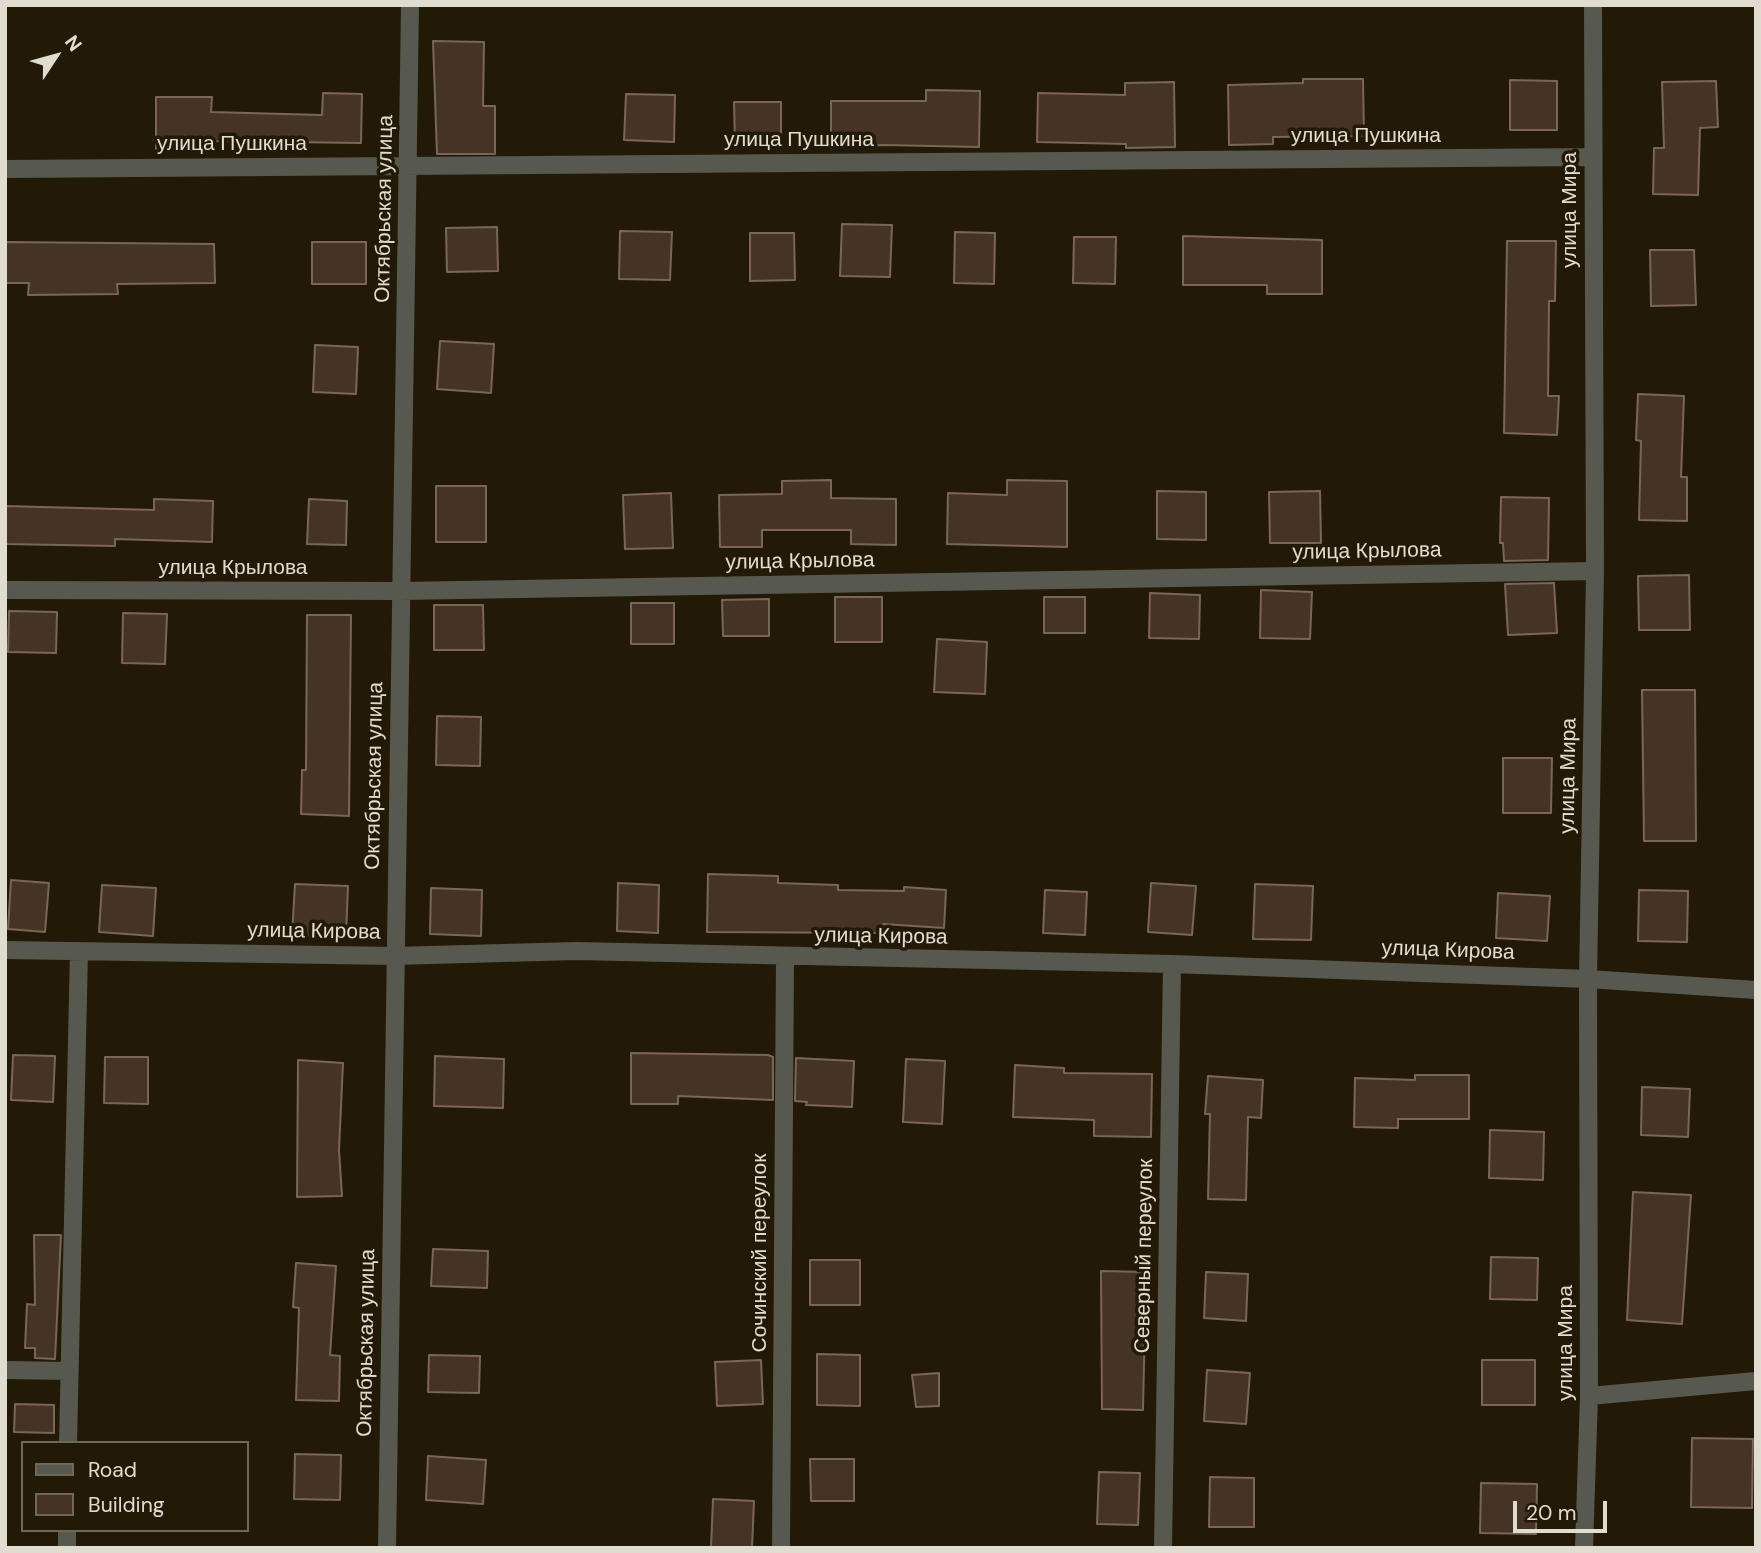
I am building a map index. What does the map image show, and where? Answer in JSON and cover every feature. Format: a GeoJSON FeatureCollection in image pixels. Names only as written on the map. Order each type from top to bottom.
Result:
{"type":"FeatureCollection","features":[{"type":"Feature","properties":{"kind":"street","name":"Октябрьская улица"},"geometry":{"type":"LineString","coordinates":[[387,1548],[410,5]]}},
{"type":"Feature","properties":{"kind":"street","name":"улица Мира"},"geometry":{"type":"LineString","coordinates":[[1584,1548],[1589,1396],[1588,979],[1595,571],[1593,5]]}},
{"type":"Feature","properties":{"kind":"street","name":"улица Пушкина"},"geometry":{"type":"LineString","coordinates":[[5,169],[1593,157]]}},
{"type":"Feature","properties":{"kind":"street","name":"улица Крылова"},"geometry":{"type":"LineString","coordinates":[[5,590],[401,592],[1595,571]]}},
{"type":"Feature","properties":{"kind":"street","name":"улица Кирова"},"geometry":{"type":"LineString","coordinates":[[5,950],[394,956],[576,951],[785,958],[1172,964],[1588,979],[1756,990]]}},
{"type":"Feature","properties":{"kind":"street"},"geometry":{"type":"LineString","coordinates":[[68,1441],[79,951]]}},
{"type":"Feature","properties":{"kind":"street","name":"Сочинский переулок"},"geometry":{"type":"LineString","coordinates":[[781,1548],[785,958]]}},
{"type":"Feature","properties":{"kind":"street","name":"Северный переулок"},"geometry":{"type":"LineString","coordinates":[[1163,1548],[1172,964]]}},
{"type":"Feature","properties":{"kind":"street"},"geometry":{"type":"LineString","coordinates":[[5,1370],[69,1371]]}},
{"type":"Feature","properties":{"kind":"street"},"geometry":{"type":"LineString","coordinates":[[1589,1396],[1756,1381]]}},
{"type":"Feature","properties":{"kind":"building"},"geometry":{"type":"Polygon","coordinates":[[[433,41],[484,42],[483,106],[495,106],[495,154],[437,154],[433,41]]]}},
{"type":"Feature","properties":{"kind":"building"},"geometry":{"type":"Polygon","coordinates":[[[1303,79],[1363,79],[1364,136],[1273,137],[1273,144],[1229,145],[1228,85],[1303,83],[1303,79]]]}},
{"type":"Feature","properties":{"kind":"building"},"geometry":{"type":"Polygon","coordinates":[[[1510,80],[1557,81],[1557,130],[1510,130],[1510,80]]]}},
{"type":"Feature","properties":{"kind":"building"},"geometry":{"type":"Polygon","coordinates":[[[1716,81],[1718,127],[1700,128],[1698,195],[1653,194],[1654,148],[1664,148],[1662,82],[1716,81]]]}},
{"type":"Feature","properties":{"kind":"building"},"geometry":{"type":"Polygon","coordinates":[[[1174,82],[1175,147],[1126,148],[1126,144],[1037,142],[1038,93],[1125,95],[1125,83],[1174,82]]]}},
{"type":"Feature","properties":{"kind":"building"},"geometry":{"type":"Polygon","coordinates":[[[926,90],[980,91],[979,147],[831,147],[831,101],[926,101],[926,90]]]}},
{"type":"Feature","properties":{"kind":"building"},"geometry":{"type":"Polygon","coordinates":[[[323,93],[362,94],[361,143],[211,141],[211,149],[156,149],[156,97],[212,97],[211,112],[322,115],[323,93]]]}},
{"type":"Feature","properties":{"kind":"building"},"geometry":{"type":"Polygon","coordinates":[[[626,94],[675,95],[674,142],[624,140],[626,94]]]}},
{"type":"Feature","properties":{"kind":"building"},"geometry":{"type":"Polygon","coordinates":[[[734,102],[781,102],[781,145],[735,145],[734,102]]]}},
{"type":"Feature","properties":{"kind":"building"},"geometry":{"type":"Polygon","coordinates":[[[842,224],[892,225],[890,277],[840,276],[842,224]]]}},
{"type":"Feature","properties":{"kind":"building"},"geometry":{"type":"Polygon","coordinates":[[[497,227],[498,271],[447,272],[446,228],[497,227]]]}},
{"type":"Feature","properties":{"kind":"building"},"geometry":{"type":"Polygon","coordinates":[[[620,231],[672,232],[670,280],[619,279],[620,231]]]}},
{"type":"Feature","properties":{"kind":"building"},"geometry":{"type":"Polygon","coordinates":[[[955,232],[995,233],[994,284],[954,283],[955,232]]]}},
{"type":"Feature","properties":{"kind":"building"},"geometry":{"type":"Polygon","coordinates":[[[750,233],[794,233],[795,280],[750,281],[750,233]]]}},
{"type":"Feature","properties":{"kind":"building"},"geometry":{"type":"Polygon","coordinates":[[[1183,236],[1322,240],[1322,294],[1267,294],[1267,285],[1183,285],[1183,236]]]}},
{"type":"Feature","properties":{"kind":"building"},"geometry":{"type":"Polygon","coordinates":[[[1074,237],[1116,237],[1115,284],[1073,283],[1074,237]]]}},
{"type":"Feature","properties":{"kind":"building"},"geometry":{"type":"Polygon","coordinates":[[[1507,241],[1556,241],[1555,301],[1549,301],[1548,396],[1559,396],[1557,435],[1504,433],[1507,241]]]}},
{"type":"Feature","properties":{"kind":"building"},"geometry":{"type":"Polygon","coordinates":[[[5,242],[214,244],[215,283],[117,284],[118,294],[28,295],[29,283],[5,283],[5,242]]]}},
{"type":"Feature","properties":{"kind":"building"},"geometry":{"type":"Polygon","coordinates":[[[312,242],[366,242],[366,284],[312,284],[312,242]]]}},
{"type":"Feature","properties":{"kind":"building"},"geometry":{"type":"Polygon","coordinates":[[[1650,250],[1694,250],[1696,305],[1651,306],[1650,250]]]}},
{"type":"Feature","properties":{"kind":"building"},"geometry":{"type":"Polygon","coordinates":[[[440,341],[494,344],[491,393],[437,389],[440,341]]]}},
{"type":"Feature","properties":{"kind":"building"},"geometry":{"type":"Polygon","coordinates":[[[315,345],[358,347],[356,394],[313,392],[315,345]]]}},
{"type":"Feature","properties":{"kind":"building"},"geometry":{"type":"Polygon","coordinates":[[[1638,394],[1684,396],[1681,477],[1687,477],[1687,521],[1639,520],[1641,441],[1636,440],[1638,394]]]}},
{"type":"Feature","properties":{"kind":"building"},"geometry":{"type":"Polygon","coordinates":[[[831,480],[831,498],[896,499],[896,545],[851,544],[851,530],[762,530],[762,547],[720,547],[719,495],[782,494],[782,481],[831,480]]]}},
{"type":"Feature","properties":{"kind":"building"},"geometry":{"type":"Polygon","coordinates":[[[1007,480],[1067,481],[1067,547],[947,544],[948,493],[1007,495],[1007,480]]]}},
{"type":"Feature","properties":{"kind":"building"},"geometry":{"type":"Polygon","coordinates":[[[436,486],[486,486],[486,542],[436,542],[436,486]]]}},
{"type":"Feature","properties":{"kind":"building"},"geometry":{"type":"Polygon","coordinates":[[[1157,491],[1206,492],[1206,540],[1157,539],[1157,491]]]}},
{"type":"Feature","properties":{"kind":"building"},"geometry":{"type":"Polygon","coordinates":[[[1320,491],[1321,543],[1270,543],[1269,492],[1320,491]]]}},
{"type":"Feature","properties":{"kind":"building"},"geometry":{"type":"Polygon","coordinates":[[[671,493],[673,548],[625,549],[623,495],[671,493]]]}},
{"type":"Feature","properties":{"kind":"building"},"geometry":{"type":"Polygon","coordinates":[[[1501,497],[1549,498],[1548,560],[1504,561],[1503,543],[1500,543],[1501,497]]]}},
{"type":"Feature","properties":{"kind":"building"},"geometry":{"type":"Polygon","coordinates":[[[154,499],[213,501],[212,542],[115,539],[115,546],[5,544],[5,506],[154,510],[154,499]]]}},
{"type":"Feature","properties":{"kind":"building"},"geometry":{"type":"Polygon","coordinates":[[[309,499],[347,501],[346,545],[307,544],[309,499]]]}},
{"type":"Feature","properties":{"kind":"building"},"geometry":{"type":"Polygon","coordinates":[[[1689,575],[1690,630],[1639,630],[1638,576],[1689,575]]]}},
{"type":"Feature","properties":{"kind":"building"},"geometry":{"type":"Polygon","coordinates":[[[1554,583],[1557,633],[1508,635],[1505,584],[1554,583]]]}},
{"type":"Feature","properties":{"kind":"building"},"geometry":{"type":"Polygon","coordinates":[[[1261,590],[1312,592],[1310,639],[1260,638],[1261,590]]]}},
{"type":"Feature","properties":{"kind":"building"},"geometry":{"type":"Polygon","coordinates":[[[1150,593],[1200,595],[1199,639],[1149,638],[1150,593]]]}},
{"type":"Feature","properties":{"kind":"building"},"geometry":{"type":"Polygon","coordinates":[[[835,597],[882,597],[882,642],[835,642],[835,597]]]}},
{"type":"Feature","properties":{"kind":"building"},"geometry":{"type":"Polygon","coordinates":[[[1044,597],[1085,597],[1085,633],[1044,633],[1044,597]]]}},
{"type":"Feature","properties":{"kind":"building"},"geometry":{"type":"Polygon","coordinates":[[[769,599],[769,636],[723,636],[722,600],[769,599]]]}},
{"type":"Feature","properties":{"kind":"building"},"geometry":{"type":"Polygon","coordinates":[[[631,603],[674,603],[674,644],[631,644],[631,603]]]}},
{"type":"Feature","properties":{"kind":"building"},"geometry":{"type":"Polygon","coordinates":[[[434,605],[483,605],[484,650],[434,650],[434,605]]]}},
{"type":"Feature","properties":{"kind":"building"},"geometry":{"type":"Polygon","coordinates":[[[9,611],[57,612],[56,653],[8,652],[9,611]]]}},
{"type":"Feature","properties":{"kind":"building"},"geometry":{"type":"Polygon","coordinates":[[[123,613],[167,614],[165,664],[122,663],[123,613]]]}},
{"type":"Feature","properties":{"kind":"building"},"geometry":{"type":"Polygon","coordinates":[[[307,615],[351,615],[349,816],[301,814],[302,770],[306,770],[307,615]]]}},
{"type":"Feature","properties":{"kind":"building"},"geometry":{"type":"Polygon","coordinates":[[[937,639],[987,642],[985,694],[934,692],[937,639]]]}},
{"type":"Feature","properties":{"kind":"building"},"geometry":{"type":"Polygon","coordinates":[[[1642,690],[1695,690],[1696,841],[1644,841],[1642,690]]]}},
{"type":"Feature","properties":{"kind":"building"},"geometry":{"type":"Polygon","coordinates":[[[437,716],[481,717],[480,766],[436,765],[437,716]]]}},
{"type":"Feature","properties":{"kind":"building"},"geometry":{"type":"Polygon","coordinates":[[[1503,758],[1552,758],[1551,813],[1503,813],[1503,758]]]}},
{"type":"Feature","properties":{"kind":"building"},"geometry":{"type":"Polygon","coordinates":[[[708,874],[778,876],[778,883],[838,885],[838,890],[904,891],[904,887],[946,890],[944,928],[883,924],[883,933],[707,932],[708,874]]]}},
{"type":"Feature","properties":{"kind":"building"},"geometry":{"type":"Polygon","coordinates":[[[11,880],[49,883],[45,932],[8,929],[11,880]]]}},
{"type":"Feature","properties":{"kind":"building"},"geometry":{"type":"Polygon","coordinates":[[[618,883],[659,885],[658,933],[617,931],[618,883]]]}},
{"type":"Feature","properties":{"kind":"building"},"geometry":{"type":"Polygon","coordinates":[[[1151,883],[1196,886],[1192,935],[1148,932],[1151,883]]]}},
{"type":"Feature","properties":{"kind":"building"},"geometry":{"type":"Polygon","coordinates":[[[295,884],[348,886],[346,937],[292,935],[295,884]]]}},
{"type":"Feature","properties":{"kind":"building"},"geometry":{"type":"Polygon","coordinates":[[[1255,884],[1313,886],[1311,940],[1253,939],[1255,884]]]}},
{"type":"Feature","properties":{"kind":"building"},"geometry":{"type":"Polygon","coordinates":[[[102,885],[156,888],[153,936],[99,932],[102,885]]]}},
{"type":"Feature","properties":{"kind":"building"},"geometry":{"type":"Polygon","coordinates":[[[431,888],[482,890],[481,936],[430,934],[431,888]]]}},
{"type":"Feature","properties":{"kind":"building"},"geometry":{"type":"Polygon","coordinates":[[[1045,890],[1087,892],[1085,935],[1043,933],[1045,890]]]}},
{"type":"Feature","properties":{"kind":"building"},"geometry":{"type":"Polygon","coordinates":[[[1639,890],[1688,891],[1687,942],[1638,941],[1639,890]]]}},
{"type":"Feature","properties":{"kind":"building"},"geometry":{"type":"Polygon","coordinates":[[[1498,893],[1550,896],[1547,941],[1496,938],[1498,893]]]}},
{"type":"Feature","properties":{"kind":"building"},"geometry":{"type":"Polygon","coordinates":[[[631,1053],[768,1055],[773,1057],[773,1100],[678,1096],[678,1104],[631,1104],[631,1053]]]}},
{"type":"Feature","properties":{"kind":"building"},"geometry":{"type":"Polygon","coordinates":[[[13,1055],[55,1056],[53,1102],[11,1100],[13,1055]]]}},
{"type":"Feature","properties":{"kind":"building"},"geometry":{"type":"Polygon","coordinates":[[[435,1056],[504,1059],[503,1108],[434,1106],[435,1056]]]}},
{"type":"Feature","properties":{"kind":"building"},"geometry":{"type":"Polygon","coordinates":[[[105,1057],[148,1057],[148,1104],[104,1103],[105,1057]]]}},
{"type":"Feature","properties":{"kind":"building"},"geometry":{"type":"Polygon","coordinates":[[[796,1058],[854,1061],[852,1107],[806,1105],[807,1102],[795,1101],[796,1058]]]}},
{"type":"Feature","properties":{"kind":"building"},"geometry":{"type":"Polygon","coordinates":[[[906,1059],[945,1061],[942,1124],[903,1122],[906,1059]]]}},
{"type":"Feature","properties":{"kind":"building"},"geometry":{"type":"Polygon","coordinates":[[[298,1060],[343,1063],[339,1150],[342,1196],[297,1197],[298,1060]]]}},
{"type":"Feature","properties":{"kind":"building"},"geometry":{"type":"Polygon","coordinates":[[[1015,1065],[1064,1068],[1064,1073],[1152,1074],[1151,1137],[1094,1136],[1094,1120],[1013,1117],[1015,1065]]]}},
{"type":"Feature","properties":{"kind":"building"},"geometry":{"type":"Polygon","coordinates":[[[1415,1075],[1469,1075],[1469,1119],[1398,1119],[1398,1128],[1354,1127],[1355,1078],[1415,1080],[1415,1075]]]}},
{"type":"Feature","properties":{"kind":"building"},"geometry":{"type":"Polygon","coordinates":[[[1208,1076],[1263,1080],[1261,1118],[1248,1117],[1246,1200],[1208,1199],[1210,1114],[1205,1114],[1208,1076]]]}},
{"type":"Feature","properties":{"kind":"building"},"geometry":{"type":"Polygon","coordinates":[[[1642,1087],[1690,1089],[1688,1137],[1641,1135],[1642,1087]]]}},
{"type":"Feature","properties":{"kind":"building"},"geometry":{"type":"Polygon","coordinates":[[[1490,1130],[1544,1132],[1543,1180],[1489,1178],[1490,1130]]]}},
{"type":"Feature","properties":{"kind":"building"},"geometry":{"type":"Polygon","coordinates":[[[1633,1192],[1691,1195],[1682,1324],[1627,1320],[1633,1192]]]}},
{"type":"Feature","properties":{"kind":"building"},"geometry":{"type":"Polygon","coordinates":[[[34,1235],[61,1235],[55,1359],[35,1358],[35,1348],[25,1348],[27,1304],[35,1305],[34,1235]]]}},
{"type":"Feature","properties":{"kind":"building"},"geometry":{"type":"Polygon","coordinates":[[[433,1249],[488,1251],[487,1288],[431,1286],[433,1249]]]}},
{"type":"Feature","properties":{"kind":"building"},"geometry":{"type":"Polygon","coordinates":[[[1491,1257],[1538,1258],[1537,1300],[1490,1299],[1491,1257]]]}},
{"type":"Feature","properties":{"kind":"building"},"geometry":{"type":"Polygon","coordinates":[[[810,1260],[860,1260],[860,1305],[810,1305],[810,1260]]]}},
{"type":"Feature","properties":{"kind":"building"},"geometry":{"type":"Polygon","coordinates":[[[296,1263],[336,1266],[330,1355],[340,1356],[339,1401],[296,1400],[299,1308],[293,1307],[296,1263]]]}},
{"type":"Feature","properties":{"kind":"building"},"geometry":{"type":"Polygon","coordinates":[[[1101,1271],[1146,1272],[1143,1410],[1102,1409],[1101,1271]]]}},
{"type":"Feature","properties":{"kind":"building"},"geometry":{"type":"Polygon","coordinates":[[[1206,1272],[1248,1274],[1246,1321],[1204,1318],[1206,1272]]]}},
{"type":"Feature","properties":{"kind":"building"},"geometry":{"type":"Polygon","coordinates":[[[817,1354],[860,1355],[860,1406],[817,1405],[817,1354]]]}},
{"type":"Feature","properties":{"kind":"building"},"geometry":{"type":"Polygon","coordinates":[[[429,1355],[480,1356],[479,1393],[428,1392],[429,1355]]]}},
{"type":"Feature","properties":{"kind":"building"},"geometry":{"type":"Polygon","coordinates":[[[761,1360],[763,1404],[717,1406],[715,1362],[761,1360]]]}},
{"type":"Feature","properties":{"kind":"building"},"geometry":{"type":"Polygon","coordinates":[[[1482,1360],[1535,1360],[1535,1405],[1482,1405],[1482,1360]]]}},
{"type":"Feature","properties":{"kind":"building"},"geometry":{"type":"Polygon","coordinates":[[[1207,1370],[1250,1373],[1246,1424],[1204,1421],[1207,1370]]]}},
{"type":"Feature","properties":{"kind":"building"},"geometry":{"type":"Polygon","coordinates":[[[939,1373],[939,1406],[916,1407],[912,1375],[939,1373]]]}},
{"type":"Feature","properties":{"kind":"building"},"geometry":{"type":"Polygon","coordinates":[[[15,1404],[54,1405],[54,1433],[14,1432],[15,1404]]]}},
{"type":"Feature","properties":{"kind":"building"},"geometry":{"type":"Polygon","coordinates":[[[1692,1438],[1753,1439],[1752,1508],[1691,1507],[1692,1438]]]}},
{"type":"Feature","properties":{"kind":"building"},"geometry":{"type":"Polygon","coordinates":[[[295,1454],[341,1455],[340,1500],[294,1499],[295,1454]]]}},
{"type":"Feature","properties":{"kind":"building"},"geometry":{"type":"Polygon","coordinates":[[[428,1456],[486,1460],[483,1504],[426,1500],[428,1456]]]}},
{"type":"Feature","properties":{"kind":"building"},"geometry":{"type":"Polygon","coordinates":[[[810,1459],[854,1459],[854,1501],[811,1501],[810,1459]]]}},
{"type":"Feature","properties":{"kind":"building"},"geometry":{"type":"Polygon","coordinates":[[[1099,1472],[1140,1473],[1138,1525],[1097,1524],[1099,1472]]]}},
{"type":"Feature","properties":{"kind":"building"},"geometry":{"type":"Polygon","coordinates":[[[1210,1477],[1254,1478],[1254,1527],[1209,1527],[1210,1477]]]}},
{"type":"Feature","properties":{"kind":"building"},"geometry":{"type":"Polygon","coordinates":[[[1481,1483],[1537,1484],[1536,1534],[1480,1533],[1481,1483]]]}},
{"type":"Feature","properties":{"kind":"building"},"geometry":{"type":"Polygon","coordinates":[[[713,1499],[754,1501],[752,1548],[711,1548],[713,1499]]]}}]}
